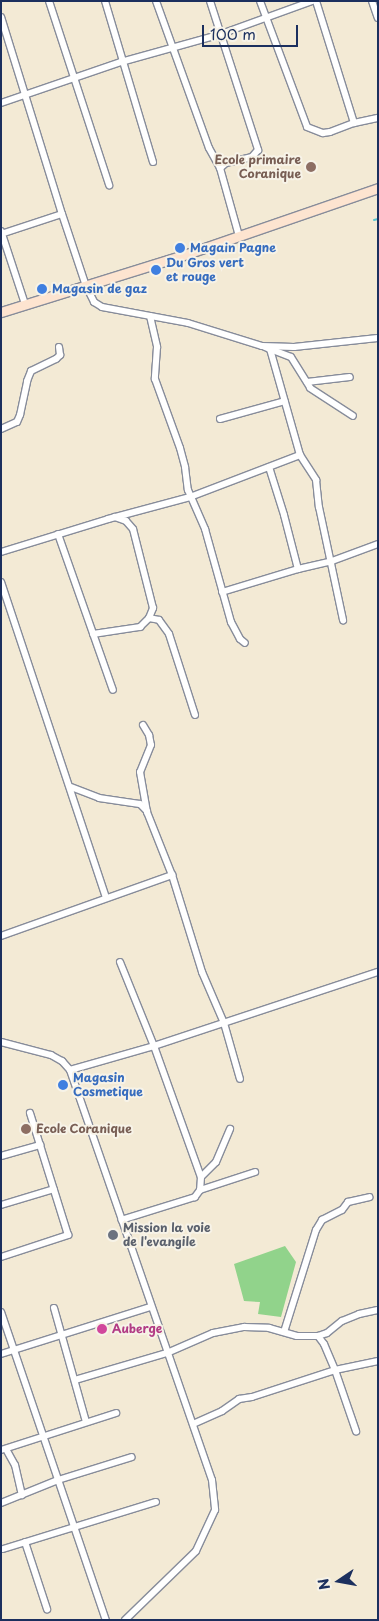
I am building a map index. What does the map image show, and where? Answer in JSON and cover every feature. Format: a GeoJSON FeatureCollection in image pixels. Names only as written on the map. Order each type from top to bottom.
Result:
{"type":"FeatureCollection","features":[{"type":"Feature","properties":{"kind":"main road"},"geometry":{"type":"LineString","coordinates":[[1,312],[239,236],[378,188]]}},
{"type":"Feature","properties":{"kind":"street"},"geometry":{"type":"LineString","coordinates":[[50,1],[109,185]]}},
{"type":"Feature","properties":{"kind":"street"},"geometry":{"type":"LineString","coordinates":[[105,1],[121,62],[153,162]]}},
{"type":"Feature","properties":{"kind":"street"},"geometry":{"type":"LineString","coordinates":[[156,1],[171,48],[208,148],[220,168],[239,236]]}},
{"type":"Feature","properties":{"kind":"street"},"geometry":{"type":"LineString","coordinates":[[210,1],[258,150],[252,157],[226,164],[220,168]]}},
{"type":"Feature","properties":{"kind":"street"},"geometry":{"type":"LineString","coordinates":[[260,1],[307,127],[323,133],[354,122],[378,118]]}},
{"type":"Feature","properties":{"kind":"street"},"geometry":{"type":"LineString","coordinates":[[1,103],[121,62],[221,34],[312,1]]}},
{"type":"Feature","properties":{"kind":"street"},"geometry":{"type":"LineString","coordinates":[[316,1],[354,122]]}},
{"type":"Feature","properties":{"kind":"street"},"geometry":{"type":"LineString","coordinates":[[372,1],[378,18]]}},
{"type":"Feature","properties":{"kind":"street"},"geometry":{"type":"LineString","coordinates":[[1,17],[62,214],[86,286],[94,302],[102,307],[188,323],[291,357],[317,394],[353,416]]}},
{"type":"Feature","properties":{"kind":"street"},"geometry":{"type":"LineString","coordinates":[[25,304],[2,233],[62,214]]}},
{"type":"Feature","properties":{"kind":"street"},"geometry":{"type":"LineString","coordinates":[[150,316],[157,347],[155,379],[180,448],[190,496],[205,529],[231,622],[240,639],[245,643]]}},
{"type":"Feature","properties":{"kind":"street"},"geometry":{"type":"LineString","coordinates":[[262,346],[294,348],[378,338]]}},
{"type":"Feature","properties":{"kind":"street"},"geometry":{"type":"LineString","coordinates":[[1,429],[17,422],[26,381],[32,371],[60,355],[59,347]]}},
{"type":"Feature","properties":{"kind":"street"},"geometry":{"type":"LineString","coordinates":[[270,349],[300,456],[316,480],[319,507],[343,620]]}},
{"type":"Feature","properties":{"kind":"street"},"geometry":{"type":"LineString","coordinates":[[307,382],[350,377]]}},
{"type":"Feature","properties":{"kind":"street"},"geometry":{"type":"LineString","coordinates":[[220,419],[285,401]]}},
{"type":"Feature","properties":{"kind":"street"},"geometry":{"type":"LineString","coordinates":[[1,552],[237,481],[300,456]]}},
{"type":"Feature","properties":{"kind":"street"},"geometry":{"type":"LineString","coordinates":[[269,467],[298,568]]}},
{"type":"Feature","properties":{"kind":"street"},"geometry":{"type":"LineString","coordinates":[[93,634],[140,628],[149,618],[153,608],[151,593],[133,529],[126,522],[115,517]]}},
{"type":"Feature","properties":{"kind":"street"},"geometry":{"type":"LineString","coordinates":[[58,534],[113,690]]}},
{"type":"Feature","properties":{"kind":"street"},"geometry":{"type":"LineString","coordinates":[[222,592],[298,568],[332,561],[378,544]]}},
{"type":"Feature","properties":{"kind":"street"},"geometry":{"type":"LineString","coordinates":[[1,582],[71,787],[81,827],[106,898]]}},
{"type":"Feature","properties":{"kind":"street"},"geometry":{"type":"LineString","coordinates":[[149,618],[158,620],[169,634],[195,715]]}},
{"type":"Feature","properties":{"kind":"street"},"geometry":{"type":"LineString","coordinates":[[143,725],[150,735],[151,745],[140,772],[147,812],[172,875],[202,972],[224,1022],[240,1079]]}},
{"type":"Feature","properties":{"kind":"street"},"geometry":{"type":"LineString","coordinates":[[71,787],[99,798],[140,804],[147,812]]}},
{"type":"Feature","properties":{"kind":"street"},"geometry":{"type":"LineString","coordinates":[[1,936],[172,875]]}},
{"type":"Feature","properties":{"kind":"street"},"geometry":{"type":"LineString","coordinates":[[120,962],[154,1046],[201,1177],[200,1190]]}},
{"type":"Feature","properties":{"kind":"street"},"geometry":{"type":"LineString","coordinates":[[70,1070],[154,1046],[378,972]]}},
{"type":"Feature","properties":{"kind":"street"},"geometry":{"type":"LineString","coordinates":[[1,1042],[51,1055],[62,1061],[70,1070],[150,1307],[194,1424],[212,1480],[215,1510],[196,1551],[125,1620]]}},
{"type":"Feature","properties":{"kind":"street"},"geometry":{"type":"LineString","coordinates":[[1,1257],[68,1235],[30,1113]]}},
{"type":"Feature","properties":{"kind":"street"},"geometry":{"type":"LineString","coordinates":[[201,1177],[216,1162],[230,1129]]}},
{"type":"Feature","properties":{"kind":"street"},"geometry":{"type":"LineString","coordinates":[[1,1156],[40,1145]]}},
{"type":"Feature","properties":{"kind":"street"},"geometry":{"type":"LineString","coordinates":[[121,1220],[195,1196],[200,1190],[255,1172]]}},
{"type":"Feature","properties":{"kind":"street"},"geometry":{"type":"LineString","coordinates":[[1,1205],[54,1189]]}},
{"type":"Feature","properties":{"kind":"street"},"geometry":{"type":"LineString","coordinates":[[284,1332],[316,1230],[322,1220],[345,1208],[348,1202],[369,1197]]}},
{"type":"Feature","properties":{"kind":"street"},"geometry":{"type":"LineString","coordinates":[[1,1354],[150,1307]]}},
{"type":"Feature","properties":{"kind":"street"},"geometry":{"type":"LineString","coordinates":[[54,1308],[86,1422]]}},
{"type":"Feature","properties":{"kind":"street"},"geometry":{"type":"LineString","coordinates":[[75,1380],[167,1353],[213,1333],[263,1327],[297,1336],[318,1336],[327,1333],[342,1321],[359,1314],[378,1310]]}},
{"type":"Feature","properties":{"kind":"street"},"geometry":{"type":"LineString","coordinates":[[1,1312],[106,1620]]}},
{"type":"Feature","properties":{"kind":"street"},"geometry":{"type":"LineString","coordinates":[[318,1336],[324,1344],[335,1370],[356,1431]]}},
{"type":"Feature","properties":{"kind":"street"},"geometry":{"type":"LineString","coordinates":[[194,1424],[239,1399],[252,1397],[335,1370],[378,1361]]}},
{"type":"Feature","properties":{"kind":"street"},"geometry":{"type":"LineString","coordinates":[[22,1494],[15,1466],[4,1449],[116,1413]]}},
{"type":"Feature","properties":{"kind":"street"},"geometry":{"type":"LineString","coordinates":[[1,1503],[58,1480],[132,1457]]}},
{"type":"Feature","properties":{"kind":"street"},"geometry":{"type":"LineString","coordinates":[[2,1549],[74,1529],[156,1502]]}},
{"type":"Feature","properties":{"kind":"street"},"geometry":{"type":"LineString","coordinates":[[26,1542],[47,1610]]}},
{"type":"Feature","properties":{"kind":"green space"},"geometry":{"type":"Polygon","coordinates":[[[285,1246],[296,1262],[281,1317],[258,1314],[260,1302],[244,1301],[234,1264],[285,1246]]]}},
{"type":"Feature","properties":{"kind":"waterway"},"geometry":{"type":"LineString","coordinates":[[374,220],[378,219]]}},
{"type":"Feature","properties":{"kind":"place","name":"Ecole primaire Coranique"},"geometry":{"type":"Point","coordinates":[311,167]}},
{"type":"Feature","properties":{"kind":"place","name":"Magain Pagne"},"geometry":{"type":"Point","coordinates":[180,248]}},
{"type":"Feature","properties":{"kind":"place","name":"Du Gros vert et rouge"},"geometry":{"type":"Point","coordinates":[156,270]}},
{"type":"Feature","properties":{"kind":"place","name":"Magasin de gaz"},"geometry":{"type":"Point","coordinates":[42,289]}},
{"type":"Feature","properties":{"kind":"place","name":"Magasin Cosmetique"},"geometry":{"type":"Point","coordinates":[63,1085]}},
{"type":"Feature","properties":{"kind":"place","name":"Ecole Coranique"},"geometry":{"type":"Point","coordinates":[26,1129]}},
{"type":"Feature","properties":{"kind":"place","name":"Mission la voie de l'evangile"},"geometry":{"type":"Point","coordinates":[113,1235]}},
{"type":"Feature","properties":{"kind":"place","name":"Auberge"},"geometry":{"type":"Point","coordinates":[102,1329]}}]}
